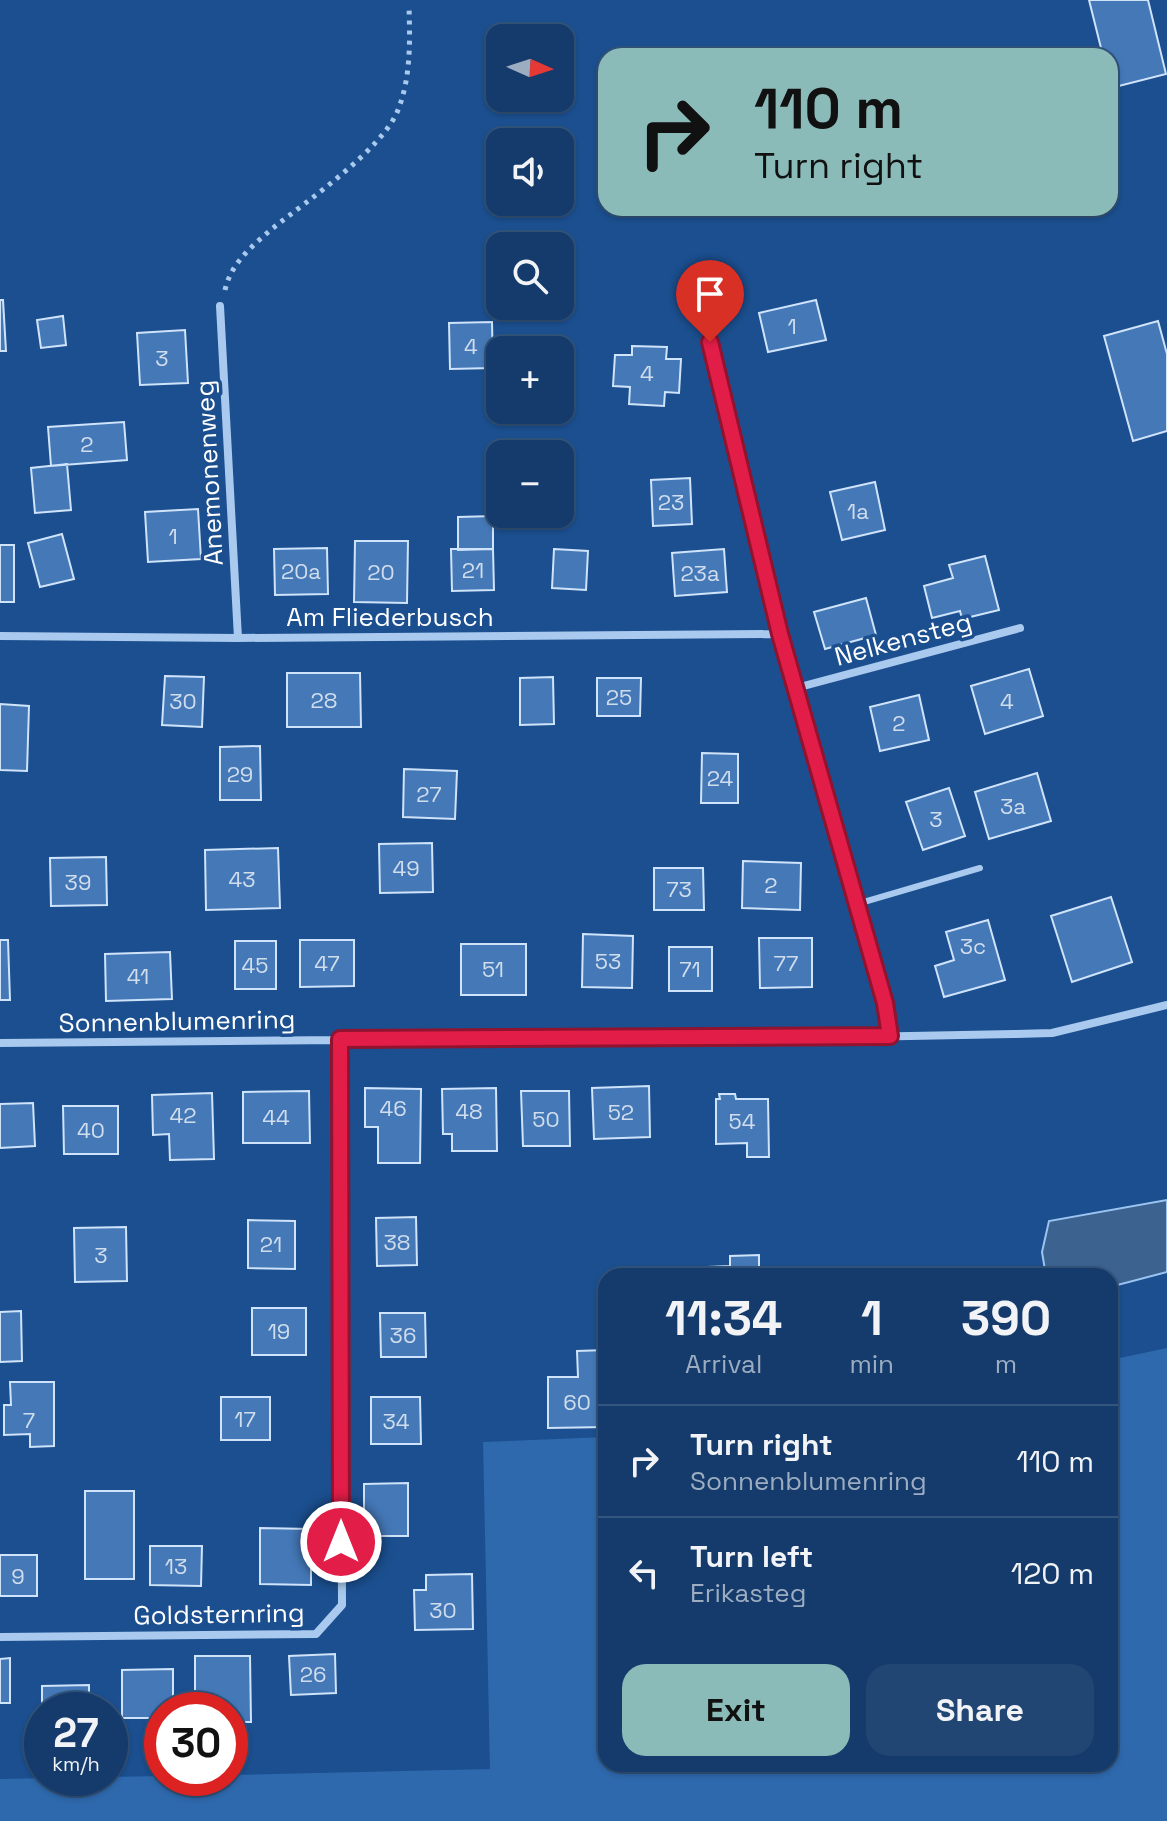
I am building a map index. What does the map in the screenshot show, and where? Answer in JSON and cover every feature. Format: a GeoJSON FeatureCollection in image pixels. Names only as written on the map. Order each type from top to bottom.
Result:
{"type":"FeatureCollection","features":[{"type":"Feature","properties":{"kind":"street","name":"Anemonenweg"},"geometry":{"type":"LineString","coordinates":[[220,306],[238,638]]}},
{"type":"Feature","properties":{"kind":"street"},"geometry":{"type":"LineString","coordinates":[[710,342],[780,634],[885,1003],[890,1036]]}},
{"type":"Feature","properties":{"kind":"street","name":"Nelkensteg"},"geometry":{"type":"LineString","coordinates":[[796,688],[1020,628]]}},
{"type":"Feature","properties":{"kind":"street","name":"Am Fliederbusch"},"geometry":{"type":"LineString","coordinates":[[0,636],[238,638],[780,634]]}},
{"type":"Feature","properties":{"kind":"street","name":"Sonnenblumenring"},"geometry":{"type":"LineString","coordinates":[[0,1043],[1052,1033],[1167,1005]]}},
{"type":"Feature","properties":{"kind":"street","name":"Goldsternring"},"geometry":{"type":"LineString","coordinates":[[0,1637],[316,1634],[342,1605],[340,1039]]}},
{"type":"Feature","properties":{"kind":"lane"},"geometry":{"type":"LineString","coordinates":[[857,904],[980,868]]}},
{"type":"Feature","properties":{"kind":"path"},"geometry":{"type":"LineString","coordinates":[[220,306],[228,278],[250,247],[370,150],[398,112],[410,57],[409,7]]}},
{"type":"Feature","properties":{"kind":"shaded area"},"geometry":{"type":"Polygon","coordinates":[[[1167,1200],[1167,1272],[1118,1285],[1118,1268],[1045,1268],[1042,1252],[1049,1221],[1167,1200]]]}},
{"type":"Feature","properties":{"kind":"shaded area"},"geometry":{"type":"Polygon","coordinates":[[[1167,1348],[1167,1821],[0,1821],[0,1779],[24,1779],[24,1796],[128,1796],[128,1777],[144,1776],[144,1796],[248,1796],[248,1775],[490,1769],[483,1442],[598,1437],[598,1772],[1118,1772],[1118,1358],[1167,1348]]]}},
{"type":"Feature","properties":{"kind":"building"},"geometry":{"type":"Polygon","coordinates":[[[1089,0],[1148,0],[1166,74],[1118,86],[1118,48],[1101,48],[1089,0]]]}},
{"type":"Feature","properties":{"kind":"building"},"geometry":{"type":"Polygon","coordinates":[[[0,300],[3,300],[6,351],[0,351],[0,300]]]}},
{"type":"Feature","properties":{"kind":"building"},"geometry":{"type":"Polygon","coordinates":[[[816,300],[826,340],[768,352],[759,313],[816,300]]]}},
{"type":"Feature","properties":{"kind":"building"},"geometry":{"type":"Polygon","coordinates":[[[63,316],[66,345],[41,348],[37,320],[63,316]]]}},
{"type":"Feature","properties":{"kind":"building"},"geometry":{"type":"Polygon","coordinates":[[[1158,321],[1167,354],[1167,431],[1133,441],[1104,336],[1158,321]]]}},
{"type":"Feature","properties":{"kind":"building"},"geometry":{"type":"Polygon","coordinates":[[[492,322],[492,336],[486,336],[486,368],[450,369],[449,323],[492,322]]]}},
{"type":"Feature","properties":{"kind":"building"},"geometry":{"type":"Polygon","coordinates":[[[185,330],[188,383],[140,385],[137,333],[185,330]]]}},
{"type":"Feature","properties":{"kind":"building"},"geometry":{"type":"Polygon","coordinates":[[[632,346],[667,347],[666,359],[681,359],[679,393],[665,392],[664,406],[629,404],[630,387],[613,386],[615,355],[632,355],[632,346]]]}},
{"type":"Feature","properties":{"kind":"building"},"geometry":{"type":"Polygon","coordinates":[[[124,422],[127,460],[51,466],[48,427],[124,422]]]}},
{"type":"Feature","properties":{"kind":"building"},"geometry":{"type":"Polygon","coordinates":[[[67,464],[71,510],[35,513],[31,468],[67,464]]]}},
{"type":"Feature","properties":{"kind":"building"},"geometry":{"type":"Polygon","coordinates":[[[690,478],[692,524],[653,526],[651,480],[690,478]]]}},
{"type":"Feature","properties":{"kind":"building"},"geometry":{"type":"Polygon","coordinates":[[[875,482],[885,530],[842,540],[830,492],[875,482]]]}},
{"type":"Feature","properties":{"kind":"building"},"geometry":{"type":"Polygon","coordinates":[[[198,509],[201,559],[148,562],[145,512],[198,509]]]}},
{"type":"Feature","properties":{"kind":"building"},"geometry":{"type":"Polygon","coordinates":[[[486,516],[486,528],[493,528],[493,549],[458,550],[458,517],[486,516]]]}},
{"type":"Feature","properties":{"kind":"building"},"geometry":{"type":"Polygon","coordinates":[[[62,534],[74,579],[40,587],[28,543],[62,534]]]}},
{"type":"Feature","properties":{"kind":"building"},"geometry":{"type":"Polygon","coordinates":[[[355,541],[408,541],[407,603],[354,602],[355,541]]]}},
{"type":"Feature","properties":{"kind":"building"},"geometry":{"type":"Polygon","coordinates":[[[0,545],[14,545],[14,602],[0,602],[0,545]]]}},
{"type":"Feature","properties":{"kind":"building"},"geometry":{"type":"Polygon","coordinates":[[[327,548],[328,594],[275,595],[274,549],[327,548]]]}},
{"type":"Feature","properties":{"kind":"building"},"geometry":{"type":"Polygon","coordinates":[[[451,549],[493,549],[494,590],[452,591],[451,549]]]}},
{"type":"Feature","properties":{"kind":"building"},"geometry":{"type":"Polygon","coordinates":[[[554,549],[588,551],[586,590],[552,588],[554,549]]]}},
{"type":"Feature","properties":{"kind":"building"},"geometry":{"type":"Polygon","coordinates":[[[724,549],[727,592],[675,596],[672,553],[724,549]]]}},
{"type":"Feature","properties":{"kind":"building"},"geometry":{"type":"Polygon","coordinates":[[[985,556],[999,610],[962,619],[960,611],[932,618],[924,586],[953,578],[949,565],[985,556]]]}},
{"type":"Feature","properties":{"kind":"building"},"geometry":{"type":"Polygon","coordinates":[[[866,598],[876,635],[825,649],[814,612],[866,598]]]}},
{"type":"Feature","properties":{"kind":"building"},"geometry":{"type":"Polygon","coordinates":[[[1029,669],[1043,716],[985,734],[971,686],[1029,669]]]}},
{"type":"Feature","properties":{"kind":"building"},"geometry":{"type":"Polygon","coordinates":[[[287,673],[360,673],[361,727],[287,727],[287,673]]]}},
{"type":"Feature","properties":{"kind":"building"},"geometry":{"type":"Polygon","coordinates":[[[165,676],[204,677],[202,727],[162,725],[165,676]]]}},
{"type":"Feature","properties":{"kind":"building"},"geometry":{"type":"Polygon","coordinates":[[[553,677],[554,724],[520,725],[520,678],[553,677]]]}},
{"type":"Feature","properties":{"kind":"building"},"geometry":{"type":"Polygon","coordinates":[[[597,678],[641,678],[640,716],[597,716],[597,678]]]}},
{"type":"Feature","properties":{"kind":"building"},"geometry":{"type":"Polygon","coordinates":[[[919,695],[929,740],[880,751],[870,707],[919,695]]]}},
{"type":"Feature","properties":{"kind":"building"},"geometry":{"type":"Polygon","coordinates":[[[0,704],[29,706],[27,771],[0,770],[0,704]]]}},
{"type":"Feature","properties":{"kind":"building"},"geometry":{"type":"Polygon","coordinates":[[[260,746],[261,800],[220,800],[220,747],[260,746]]]}},
{"type":"Feature","properties":{"kind":"building"},"geometry":{"type":"Polygon","coordinates":[[[702,753],[738,754],[738,803],[701,803],[702,753]]]}},
{"type":"Feature","properties":{"kind":"building"},"geometry":{"type":"Polygon","coordinates":[[[404,769],[457,771],[455,819],[403,817],[404,769]]]}},
{"type":"Feature","properties":{"kind":"building"},"geometry":{"type":"Polygon","coordinates":[[[1037,773],[1051,821],[989,839],[975,792],[1037,773]]]}},
{"type":"Feature","properties":{"kind":"building"},"geometry":{"type":"Polygon","coordinates":[[[949,788],[965,836],[923,850],[906,802],[949,788]]]}},
{"type":"Feature","properties":{"kind":"building"},"geometry":{"type":"Polygon","coordinates":[[[432,843],[433,892],[380,893],[379,844],[432,843]]]}},
{"type":"Feature","properties":{"kind":"building"},"geometry":{"type":"Polygon","coordinates":[[[278,848],[280,908],[206,910],[205,850],[278,848]]]}},
{"type":"Feature","properties":{"kind":"building"},"geometry":{"type":"Polygon","coordinates":[[[106,857],[107,905],[51,906],[50,858],[106,857]]]}},
{"type":"Feature","properties":{"kind":"building"},"geometry":{"type":"Polygon","coordinates":[[[743,861],[801,863],[800,910],[742,908],[743,861]]]}},
{"type":"Feature","properties":{"kind":"building"},"geometry":{"type":"Polygon","coordinates":[[[654,868],[703,868],[704,910],[654,910],[654,868]]]}},
{"type":"Feature","properties":{"kind":"building"},"geometry":{"type":"Polygon","coordinates":[[[1111,897],[1132,962],[1072,982],[1051,916],[1111,897]]]}},
{"type":"Feature","properties":{"kind":"building"},"geometry":{"type":"Polygon","coordinates":[[[988,920],[1005,980],[944,997],[935,966],[954,960],[946,932],[988,920]]]}},
{"type":"Feature","properties":{"kind":"building"},"geometry":{"type":"Polygon","coordinates":[[[583,934],[633,936],[632,988],[582,987],[583,934]]]}},
{"type":"Feature","properties":{"kind":"building"},"geometry":{"type":"Polygon","coordinates":[[[759,938],[812,938],[812,987],[760,988],[759,938]]]}},
{"type":"Feature","properties":{"kind":"building"},"geometry":{"type":"Polygon","coordinates":[[[0,940],[8,940],[10,1000],[0,1000],[0,940]]]}},
{"type":"Feature","properties":{"kind":"building"},"geometry":{"type":"Polygon","coordinates":[[[300,940],[354,940],[354,986],[300,987],[300,940]]]}},
{"type":"Feature","properties":{"kind":"building"},"geometry":{"type":"Polygon","coordinates":[[[235,941],[276,941],[276,989],[235,989],[235,941]]]}},
{"type":"Feature","properties":{"kind":"building"},"geometry":{"type":"Polygon","coordinates":[[[461,944],[526,944],[526,995],[461,995],[461,944]]]}},
{"type":"Feature","properties":{"kind":"building"},"geometry":{"type":"Polygon","coordinates":[[[669,947],[712,947],[712,991],[669,991],[669,947]]]}},
{"type":"Feature","properties":{"kind":"building"},"geometry":{"type":"Polygon","coordinates":[[[170,952],[172,999],[106,1001],[105,954],[170,952]]]}},
{"type":"Feature","properties":{"kind":"building"},"geometry":{"type":"Polygon","coordinates":[[[649,1086],[650,1137],[594,1139],[592,1088],[649,1086]]]}},
{"type":"Feature","properties":{"kind":"building"},"geometry":{"type":"Polygon","coordinates":[[[365,1088],[421,1089],[420,1163],[378,1163],[378,1127],[365,1127],[365,1088]]]}},
{"type":"Feature","properties":{"kind":"building"},"geometry":{"type":"Polygon","coordinates":[[[496,1088],[497,1151],[452,1151],[452,1134],[443,1134],[442,1089],[496,1088]]]}},
{"type":"Feature","properties":{"kind":"building"},"geometry":{"type":"Polygon","coordinates":[[[309,1091],[310,1143],[243,1143],[243,1092],[309,1091]]]}},
{"type":"Feature","properties":{"kind":"building"},"geometry":{"type":"Polygon","coordinates":[[[521,1091],[569,1091],[570,1146],[523,1146],[521,1091]]]}},
{"type":"Feature","properties":{"kind":"building"},"geometry":{"type":"Polygon","coordinates":[[[212,1093],[214,1159],[170,1160],[169,1134],[153,1135],[152,1095],[212,1093]]]}},
{"type":"Feature","properties":{"kind":"building"},"geometry":{"type":"Polygon","coordinates":[[[719,1094],[735,1094],[736,1099],[768,1099],[769,1157],[747,1157],[747,1143],[716,1144],[716,1099],[720,1099],[719,1094]]]}},
{"type":"Feature","properties":{"kind":"building"},"geometry":{"type":"Polygon","coordinates":[[[33,1103],[35,1146],[0,1148],[0,1104],[33,1103]]]}},
{"type":"Feature","properties":{"kind":"building"},"geometry":{"type":"Polygon","coordinates":[[[63,1106],[118,1106],[118,1154],[64,1154],[63,1106]]]}},
{"type":"Feature","properties":{"kind":"building"},"geometry":{"type":"Polygon","coordinates":[[[416,1217],[417,1265],[377,1266],[376,1218],[416,1217]]]}},
{"type":"Feature","properties":{"kind":"building"},"geometry":{"type":"Polygon","coordinates":[[[248,1220],[295,1221],[295,1269],[248,1268],[248,1220]]]}},
{"type":"Feature","properties":{"kind":"building"},"geometry":{"type":"Polygon","coordinates":[[[126,1227],[127,1281],[75,1282],[74,1228],[126,1227]]]}},
{"type":"Feature","properties":{"kind":"building"},"geometry":{"type":"Polygon","coordinates":[[[759,1255],[759,1268],[708,1268],[730,1266],[730,1256],[759,1255]]]}},
{"type":"Feature","properties":{"kind":"building"},"geometry":{"type":"Polygon","coordinates":[[[252,1308],[306,1308],[306,1355],[252,1355],[252,1308]]]}},
{"type":"Feature","properties":{"kind":"building"},"geometry":{"type":"Polygon","coordinates":[[[21,1311],[22,1361],[0,1362],[0,1312],[21,1311]]]}},
{"type":"Feature","properties":{"kind":"building"},"geometry":{"type":"Polygon","coordinates":[[[380,1313],[425,1313],[426,1357],[381,1357],[380,1313]]]}},
{"type":"Feature","properties":{"kind":"building"},"geometry":{"type":"Polygon","coordinates":[[[598,1350],[598,1427],[548,1428],[548,1377],[578,1377],[577,1351],[598,1350]]]}},
{"type":"Feature","properties":{"kind":"building"},"geometry":{"type":"Polygon","coordinates":[[[10,1382],[54,1382],[54,1446],[30,1447],[30,1434],[4,1435],[4,1405],[11,1405],[10,1382]]]}},
{"type":"Feature","properties":{"kind":"building"},"geometry":{"type":"Polygon","coordinates":[[[221,1397],[270,1397],[270,1440],[221,1440],[221,1397]]]}},
{"type":"Feature","properties":{"kind":"building"},"geometry":{"type":"Polygon","coordinates":[[[371,1397],[420,1397],[421,1444],[371,1444],[371,1397]]]}},
{"type":"Feature","properties":{"kind":"building"},"geometry":{"type":"Polygon","coordinates":[[[408,1483],[408,1536],[364,1536],[364,1484],[408,1483]]]}},
{"type":"Feature","properties":{"kind":"building"},"geometry":{"type":"Polygon","coordinates":[[[85,1491],[134,1491],[134,1579],[85,1579],[85,1491]]]}},
{"type":"Feature","properties":{"kind":"building"},"geometry":{"type":"Polygon","coordinates":[[[260,1528],[311,1529],[311,1585],[260,1584],[260,1528]]]}},
{"type":"Feature","properties":{"kind":"building"},"geometry":{"type":"Polygon","coordinates":[[[150,1546],[202,1546],[201,1586],[150,1585],[150,1546]]]}},
{"type":"Feature","properties":{"kind":"building"},"geometry":{"type":"Polygon","coordinates":[[[0,1555],[37,1555],[37,1596],[0,1596],[0,1555]]]}},
{"type":"Feature","properties":{"kind":"building"},"geometry":{"type":"Polygon","coordinates":[[[472,1574],[473,1629],[415,1630],[414,1590],[426,1590],[426,1575],[472,1574]]]}},
{"type":"Feature","properties":{"kind":"building"},"geometry":{"type":"Polygon","coordinates":[[[335,1654],[336,1693],[291,1695],[289,1656],[335,1654]]]}},
{"type":"Feature","properties":{"kind":"building"},"geometry":{"type":"Polygon","coordinates":[[[195,1656],[250,1656],[251,1722],[248,1722],[248,1692],[195,1692],[195,1656]]]}},
{"type":"Feature","properties":{"kind":"building"},"geometry":{"type":"Polygon","coordinates":[[[10,1658],[10,1703],[0,1703],[0,1659],[10,1658]]]}},
{"type":"Feature","properties":{"kind":"building"},"geometry":{"type":"Polygon","coordinates":[[[173,1669],[173,1692],[144,1692],[144,1718],[128,1718],[128,1692],[122,1692],[122,1670],[173,1669]]]}},
{"type":"Feature","properties":{"kind":"building"},"geometry":{"type":"Polygon","coordinates":[[[89,1685],[89,1692],[42,1692],[42,1686],[89,1685]]]}},
{"type":"Feature","properties":{"kind":"route"},"geometry":{"type":"LineString","coordinates":[[341,1542],[340,1039],[890,1036],[885,1003],[780,634],[710,342]]}}]}
